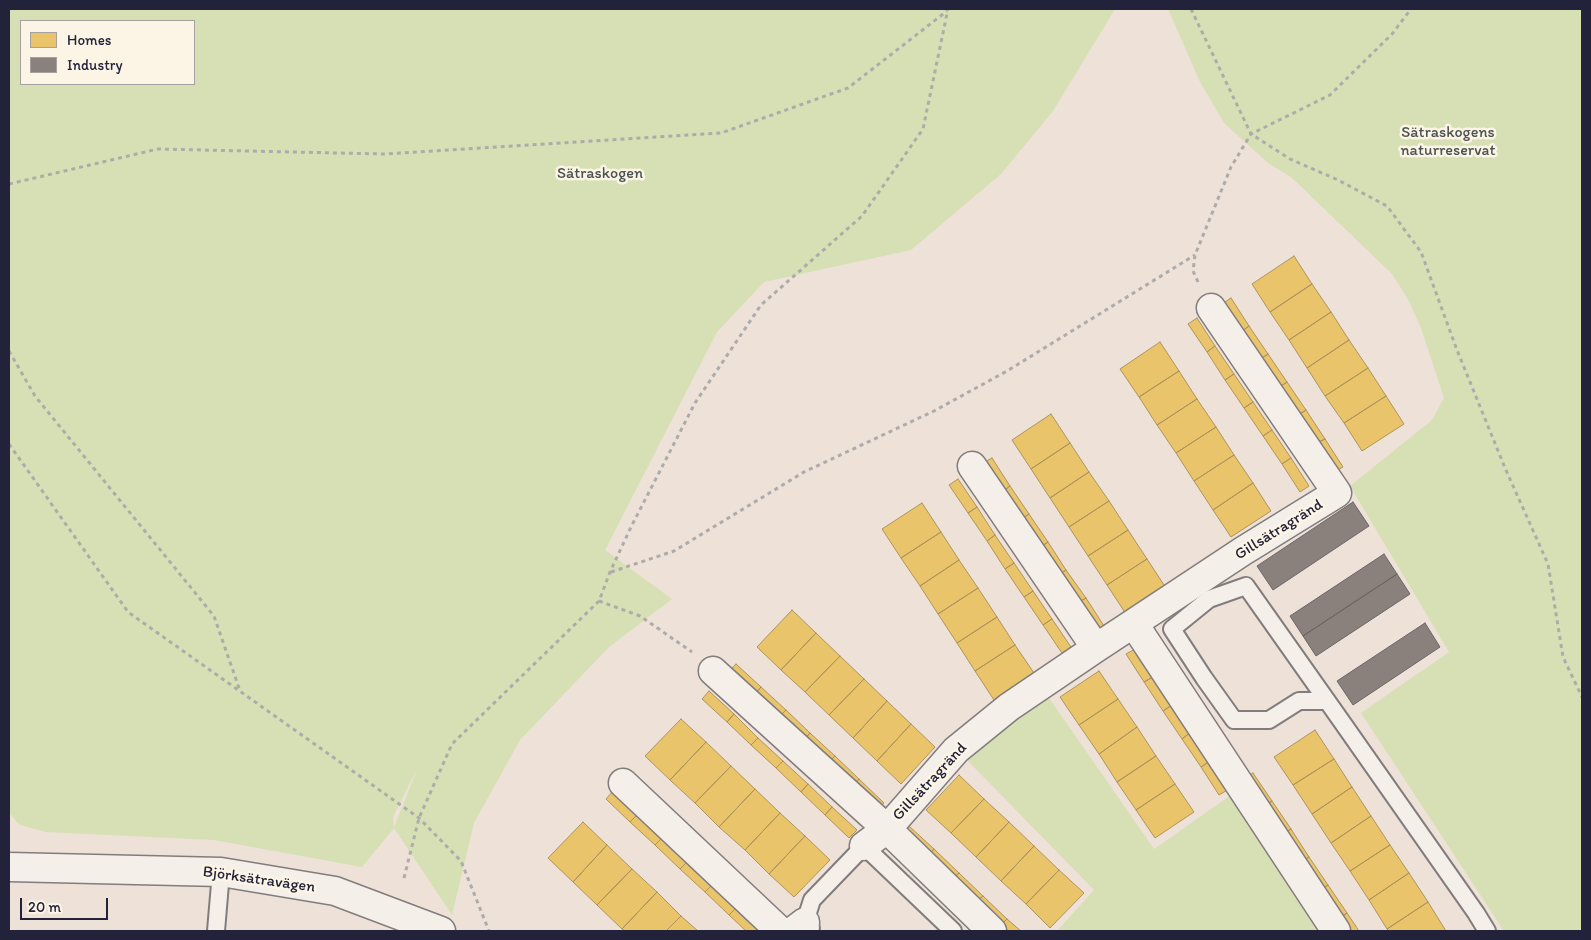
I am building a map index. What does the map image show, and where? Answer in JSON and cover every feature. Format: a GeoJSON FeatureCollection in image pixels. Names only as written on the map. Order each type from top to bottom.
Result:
{"type":"FeatureCollection","features":[{"type":"Feature","properties":{"kind":"street","name":"Gillsätragränd"},"geometry":{"type":"LineString","coordinates":[[864,846],[887,829],[956,750],[1010,707],[1096,648],[1337,493],[1211,308]]}},
{"type":"Feature","properties":{"kind":"street"},"geometry":{"type":"LineString","coordinates":[[972,466],[1096,648]]}},
{"type":"Feature","properties":{"kind":"street"},"geometry":{"type":"LineString","coordinates":[[1134,624],[1336,931]]}},
{"type":"Feature","properties":{"kind":"street","name":"Gillsätragränd"},"geometry":{"type":"LineString","coordinates":[[713,671],[887,829],[992,931]]}},
{"type":"Feature","properties":{"kind":"street","name":"Gillsätragränd"},"geometry":{"type":"LineString","coordinates":[[623,782],[798,929]]}},
{"type":"Feature","properties":{"kind":"street","name":"Björksätravägen"},"geometry":{"type":"LineString","coordinates":[[9,867],[221,872],[334,891],[441,931]]}},
{"type":"Feature","properties":{"kind":"lane","name":"Gillsätragränd"},"geometry":{"type":"LineString","coordinates":[[1327,701],[1299,701],[1269,720],[1234,720],[1172,629],[1209,599],[1246,586],[1327,701],[1487,931]]}},
{"type":"Feature","properties":{"kind":"lane","name":"Gillsätragränd"},"geometry":{"type":"LineString","coordinates":[[798,929],[812,900],[864,846]]}},
{"type":"Feature","properties":{"kind":"lane"},"geometry":{"type":"LineString","coordinates":[[864,846],[953,931]]}},
{"type":"Feature","properties":{"kind":"lane"},"geometry":{"type":"LineString","coordinates":[[216,931],[221,872]]}},
{"type":"Feature","properties":{"kind":"path"},"geometry":{"type":"LineString","coordinates":[[9,184],[158,149],[383,154],[721,132],[848,88],[949,9]]}},
{"type":"Feature","properties":{"kind":"path"},"geometry":{"type":"LineString","coordinates":[[404,878],[419,818],[452,744],[599,601],[631,527],[695,403],[761,305],[862,216],[923,129],[949,9]]}},
{"type":"Feature","properties":{"kind":"path"},"geometry":{"type":"LineString","coordinates":[[1191,9],[1251,134],[1290,159],[1338,180],[1387,206],[1421,252],[1457,350],[1548,564],[1563,657],[1582,697]]}},
{"type":"Feature","properties":{"kind":"path"},"geometry":{"type":"LineString","coordinates":[[1211,308],[1192,271],[1195,255],[1231,166],[1251,134],[1330,95],[1392,34],[1411,9]]}},
{"type":"Feature","properties":{"kind":"path"},"geometry":{"type":"LineString","coordinates":[[610,572],[674,551],[804,472],[934,412],[1006,371],[1195,255]]}},
{"type":"Feature","properties":{"kind":"path"},"geometry":{"type":"LineString","coordinates":[[9,351],[35,396],[214,616],[240,691]]}},
{"type":"Feature","properties":{"kind":"path"},"geometry":{"type":"LineString","coordinates":[[9,444],[128,612],[419,818],[461,861],[489,931]]}},
{"type":"Feature","properties":{"kind":"path"},"geometry":{"type":"LineString","coordinates":[[599,601],[640,616],[686,647],[713,671]]}},
{"type":"Feature","properties":{"kind":"green space","name":"Sätraskogen"},"geometry":{"type":"Polygon","coordinates":[[[9,9],[1115,9],[1053,111],[1001,174],[911,250],[764,282],[717,332],[605,550],[672,599],[609,647],[520,740],[474,823],[452,915],[394,828],[362,867],[214,840],[46,832],[20,825],[9,813],[9,9]],[[416,772],[393,817],[394,827],[416,772]]]}},
{"type":"Feature","properties":{"kind":"green space","name":"Sätraskogens naturreservat"},"geometry":{"type":"Polygon","coordinates":[[[1168,9],[1582,9],[1582,931],[1504,931],[1361,713],[1449,652],[1350,486],[1432,420],[1444,398],[1421,328],[1408,299],[1392,274],[1291,177],[1268,163],[1224,123],[1200,82],[1168,9]]]}},
{"type":"Feature","properties":{"kind":"green space"},"geometry":{"type":"Polygon","coordinates":[[[1047,695],[1154,849],[1234,793],[1325,931],[1057,931],[1094,890],[967,760],[1047,695]]]}},
{"type":"Feature","properties":{"kind":"building: Homes"},"geometry":{"type":"Polygon","coordinates":[[[1294,256],[1312,284],[1270,312],[1252,284],[1294,256]]]}},
{"type":"Feature","properties":{"kind":"building: Homes"},"geometry":{"type":"Polygon","coordinates":[[[1312,284],[1331,312],[1289,340],[1270,312],[1312,284]]]}},
{"type":"Feature","properties":{"kind":"building: Homes"},"geometry":{"type":"Polygon","coordinates":[[[1231,298],[1249,326],[1241,332],[1222,304],[1231,298]]]}},
{"type":"Feature","properties":{"kind":"building: Homes"},"geometry":{"type":"Polygon","coordinates":[[[1331,312],[1349,340],[1307,368],[1289,340],[1331,312]]]}},
{"type":"Feature","properties":{"kind":"building: Homes"},"geometry":{"type":"Polygon","coordinates":[[[1197,318],[1215,346],[1207,352],[1188,324],[1197,318]]]}},
{"type":"Feature","properties":{"kind":"building: Homes"},"geometry":{"type":"Polygon","coordinates":[[[1249,326],[1268,354],[1259,360],[1241,332],[1249,326]]]}},
{"type":"Feature","properties":{"kind":"building: Homes"},"geometry":{"type":"Polygon","coordinates":[[[1349,340],[1368,368],[1325,396],[1307,368],[1349,340]]]}},
{"type":"Feature","properties":{"kind":"building: Homes"},"geometry":{"type":"Polygon","coordinates":[[[1160,342],[1179,371],[1139,397],[1120,369],[1160,342]]]}},
{"type":"Feature","properties":{"kind":"building: Homes"},"geometry":{"type":"Polygon","coordinates":[[[1215,346],[1234,374],[1225,380],[1207,352],[1215,346]]]}},
{"type":"Feature","properties":{"kind":"building: Homes"},"geometry":{"type":"Polygon","coordinates":[[[1268,354],[1287,382],[1278,388],[1259,360],[1268,354]]]}},
{"type":"Feature","properties":{"kind":"building: Homes"},"geometry":{"type":"Polygon","coordinates":[[[1368,368],[1386,396],[1344,423],[1325,396],[1368,368]]]}},
{"type":"Feature","properties":{"kind":"building: Homes"},"geometry":{"type":"Polygon","coordinates":[[[1179,371],[1197,399],[1157,425],[1139,397],[1179,371]]]}},
{"type":"Feature","properties":{"kind":"building: Homes"},"geometry":{"type":"Polygon","coordinates":[[[1234,374],[1253,402],[1244,408],[1225,380],[1234,374]]]}},
{"type":"Feature","properties":{"kind":"building: Homes"},"geometry":{"type":"Polygon","coordinates":[[[1287,382],[1306,410],[1297,416],[1278,388],[1287,382]]]}},
{"type":"Feature","properties":{"kind":"building: Homes"},"geometry":{"type":"Polygon","coordinates":[[[1386,396],[1404,424],[1362,451],[1344,423],[1386,396]]]}},
{"type":"Feature","properties":{"kind":"building: Homes"},"geometry":{"type":"Polygon","coordinates":[[[1197,399],[1216,427],[1176,453],[1157,425],[1197,399]]]}},
{"type":"Feature","properties":{"kind":"building: Homes"},"geometry":{"type":"Polygon","coordinates":[[[1253,402],[1272,430],[1263,436],[1244,408],[1253,402]]]}},
{"type":"Feature","properties":{"kind":"building: Homes"},"geometry":{"type":"Polygon","coordinates":[[[1306,410],[1325,439],[1315,444],[1297,416],[1306,410]]]}},
{"type":"Feature","properties":{"kind":"building: Homes"},"geometry":{"type":"Polygon","coordinates":[[[1051,414],[1070,443],[1031,469],[1012,440],[1051,414]]]}},
{"type":"Feature","properties":{"kind":"building: Homes"},"geometry":{"type":"Polygon","coordinates":[[[1216,427],[1234,455],[1194,481],[1176,453],[1216,427]]]}},
{"type":"Feature","properties":{"kind":"building: Homes"},"geometry":{"type":"Polygon","coordinates":[[[1272,430],[1291,458],[1282,464],[1263,436],[1272,430]]]}},
{"type":"Feature","properties":{"kind":"building: Homes"},"geometry":{"type":"Polygon","coordinates":[[[1325,439],[1343,467],[1334,472],[1315,444],[1325,439]]]}},
{"type":"Feature","properties":{"kind":"building: Homes"},"geometry":{"type":"Polygon","coordinates":[[[1070,443],[1089,472],[1050,498],[1031,469],[1070,443]]]}},
{"type":"Feature","properties":{"kind":"building: Homes"},"geometry":{"type":"Polygon","coordinates":[[[1234,455],[1253,483],[1213,510],[1194,481],[1234,455]]]}},
{"type":"Feature","properties":{"kind":"building: Homes"},"geometry":{"type":"Polygon","coordinates":[[[992,458],[1010,486],[1002,492],[983,463],[992,458]]]}},
{"type":"Feature","properties":{"kind":"building: Homes"},"geometry":{"type":"Polygon","coordinates":[[[1291,458],[1309,486],[1300,492],[1282,464],[1291,458]]]}},
{"type":"Feature","properties":{"kind":"building: Homes"},"geometry":{"type":"Polygon","coordinates":[[[1089,472],[1109,501],[1069,527],[1050,498],[1089,472]]]}},
{"type":"Feature","properties":{"kind":"building: Homes"},"geometry":{"type":"Polygon","coordinates":[[[958,479],[977,507],[968,513],[949,485],[958,479]]]}},
{"type":"Feature","properties":{"kind":"building: Homes"},"geometry":{"type":"Polygon","coordinates":[[[1253,483],[1271,511],[1231,537],[1213,510],[1253,483]]]}},
{"type":"Feature","properties":{"kind":"building: Homes"},"geometry":{"type":"Polygon","coordinates":[[[1010,486],[1029,514],[1020,520],[1002,492],[1010,486]]]}},
{"type":"Feature","properties":{"kind":"building: Homes"},"geometry":{"type":"Polygon","coordinates":[[[1109,501],[1128,530],[1088,556],[1069,527],[1109,501]]]}},
{"type":"Feature","properties":{"kind":"building: Homes"},"geometry":{"type":"Polygon","coordinates":[[[922,503],[941,532],[901,558],[882,529],[922,503]]]}},
{"type":"Feature","properties":{"kind":"building: Homes"},"geometry":{"type":"Polygon","coordinates":[[[977,507],[995,535],[987,541],[968,513],[977,507]]]}},
{"type":"Feature","properties":{"kind":"building: Homes"},"geometry":{"type":"Polygon","coordinates":[[[1029,514],[1048,542],[1039,548],[1020,520],[1029,514]]]}},
{"type":"Feature","properties":{"kind":"building: Homes"},"geometry":{"type":"Polygon","coordinates":[[[1128,530],[1147,559],[1107,585],[1088,556],[1128,530]]]}},
{"type":"Feature","properties":{"kind":"building: Homes"},"geometry":{"type":"Polygon","coordinates":[[[941,532],[959,560],[920,586],[901,558],[941,532]]]}},
{"type":"Feature","properties":{"kind":"building: Homes"},"geometry":{"type":"Polygon","coordinates":[[[995,535],[1014,563],[1005,569],[987,541],[995,535]]]}},
{"type":"Feature","properties":{"kind":"building: Homes"},"geometry":{"type":"Polygon","coordinates":[[[1048,542],[1066,570],[1058,576],[1039,548],[1048,542]]]}},
{"type":"Feature","properties":{"kind":"building: Homes"},"geometry":{"type":"Polygon","coordinates":[[[1147,559],[1166,588],[1126,614],[1107,585],[1147,559]]]}},
{"type":"Feature","properties":{"kind":"building: Homes"},"geometry":{"type":"Polygon","coordinates":[[[959,560],[978,588],[938,614],[920,586],[959,560]]]}},
{"type":"Feature","properties":{"kind":"building: Homes"},"geometry":{"type":"Polygon","coordinates":[[[1014,563],[1033,591],[1024,597],[1005,569],[1014,563]]]}},
{"type":"Feature","properties":{"kind":"building: Homes"},"geometry":{"type":"Polygon","coordinates":[[[1066,570],[1086,598],[1076,604],[1058,576],[1066,570]]]}},
{"type":"Feature","properties":{"kind":"building: Homes"},"geometry":{"type":"Polygon","coordinates":[[[978,588],[997,617],[957,643],[938,614],[978,588]]]}},
{"type":"Feature","properties":{"kind":"building: Homes"},"geometry":{"type":"Polygon","coordinates":[[[1033,591],[1052,619],[1043,625],[1024,597],[1033,591]]]}},
{"type":"Feature","properties":{"kind":"building: Homes"},"geometry":{"type":"Polygon","coordinates":[[[1086,598],[1104,626],[1095,632],[1076,604],[1086,598]]]}},
{"type":"Feature","properties":{"kind":"building: Homes"},"geometry":{"type":"Polygon","coordinates":[[[792,610],[816,633],[781,670],[757,647],[792,610]]]}},
{"type":"Feature","properties":{"kind":"building: Homes"},"geometry":{"type":"Polygon","coordinates":[[[997,617],[1015,645],[975,671],[957,643],[997,617]]]}},
{"type":"Feature","properties":{"kind":"building: Homes"},"geometry":{"type":"Polygon","coordinates":[[[1052,619],[1071,647],[1062,653],[1043,625],[1052,619]]]}},
{"type":"Feature","properties":{"kind":"building: Homes"},"geometry":{"type":"Polygon","coordinates":[[[816,633],[840,656],[805,692],[781,670],[816,633]]]}},
{"type":"Feature","properties":{"kind":"building: Homes"},"geometry":{"type":"Polygon","coordinates":[[[1015,645],[1034,673],[994,700],[975,671],[1015,645]]]}},
{"type":"Feature","properties":{"kind":"building: Homes"},"geometry":{"type":"Polygon","coordinates":[[[1135,649],[1153,677],[1144,682],[1126,654],[1135,649]]]}},
{"type":"Feature","properties":{"kind":"building: Homes"},"geometry":{"type":"Polygon","coordinates":[[[840,656],[864,679],[829,715],[805,692],[840,656]]]}},
{"type":"Feature","properties":{"kind":"building: Homes"},"geometry":{"type":"Polygon","coordinates":[[[736,664],[761,687],[754,695],[729,671],[736,664]]]}},
{"type":"Feature","properties":{"kind":"building: Homes"},"geometry":{"type":"Polygon","coordinates":[[[1099,671],[1118,699],[1079,725],[1060,697],[1099,671]]]}},
{"type":"Feature","properties":{"kind":"building: Homes"},"geometry":{"type":"Polygon","coordinates":[[[1153,677],[1172,705],[1163,711],[1144,682],[1153,677]]]}},
{"type":"Feature","properties":{"kind":"building: Homes"},"geometry":{"type":"Polygon","coordinates":[[[864,679],[887,701],[853,738],[829,715],[864,679]]]}},
{"type":"Feature","properties":{"kind":"building: Homes"},"geometry":{"type":"Polygon","coordinates":[[[761,687],[786,710],[778,718],[754,695],[761,687]]]}},
{"type":"Feature","properties":{"kind":"building: Homes"},"geometry":{"type":"Polygon","coordinates":[[[709,691],[734,714],[727,722],[702,699],[709,691]]]}},
{"type":"Feature","properties":{"kind":"building: Homes"},"geometry":{"type":"Polygon","coordinates":[[[1118,699],[1137,727],[1099,754],[1079,725],[1118,699]]]}},
{"type":"Feature","properties":{"kind":"building: Homes"},"geometry":{"type":"Polygon","coordinates":[[[887,701],[911,724],[877,761],[853,738],[887,701]]]}},
{"type":"Feature","properties":{"kind":"building: Homes"},"geometry":{"type":"Polygon","coordinates":[[[1172,705],[1191,732],[1182,739],[1163,711],[1172,705]]]}},
{"type":"Feature","properties":{"kind":"building: Homes"},"geometry":{"type":"Polygon","coordinates":[[[786,710],[810,733],[803,741],[778,718],[786,710]]]}},
{"type":"Feature","properties":{"kind":"building: Homes"},"geometry":{"type":"Polygon","coordinates":[[[734,714],[758,738],[751,745],[727,722],[734,714]]]}},
{"type":"Feature","properties":{"kind":"building: Homes"},"geometry":{"type":"Polygon","coordinates":[[[681,719],[706,742],[670,780],[645,756],[681,719]]]}},
{"type":"Feature","properties":{"kind":"building: Homes"},"geometry":{"type":"Polygon","coordinates":[[[911,724],[935,747],[901,784],[877,761],[911,724]]]}},
{"type":"Feature","properties":{"kind":"building: Homes"},"geometry":{"type":"Polygon","coordinates":[[[1137,727],[1156,756],[1117,782],[1099,754],[1137,727]]]}},
{"type":"Feature","properties":{"kind":"building: Homes"},"geometry":{"type":"Polygon","coordinates":[[[1315,730],[1334,759],[1293,785],[1274,757],[1315,730]]]}},
{"type":"Feature","properties":{"kind":"building: Homes"},"geometry":{"type":"Polygon","coordinates":[[[1191,732],[1210,761],[1201,767],[1182,739],[1191,732]]]}},
{"type":"Feature","properties":{"kind":"building: Homes"},"geometry":{"type":"Polygon","coordinates":[[[810,733],[835,756],[827,764],[803,741],[810,733]]]}},
{"type":"Feature","properties":{"kind":"building: Homes"},"geometry":{"type":"Polygon","coordinates":[[[758,738],[783,761],[776,768],[751,745],[758,738]]]}},
{"type":"Feature","properties":{"kind":"building: Homes"},"geometry":{"type":"Polygon","coordinates":[[[706,742],[731,766],[695,803],[670,780],[706,742]]]}},
{"type":"Feature","properties":{"kind":"building: Homes"},"geometry":{"type":"Polygon","coordinates":[[[835,756],[859,779],[852,787],[827,764],[835,756]]]}},
{"type":"Feature","properties":{"kind":"building: Homes"},"geometry":{"type":"Polygon","coordinates":[[[1156,756],[1175,784],[1136,810],[1117,782],[1156,756]]]}},
{"type":"Feature","properties":{"kind":"building: Homes"},"geometry":{"type":"Polygon","coordinates":[[[1334,759],[1352,787],[1312,814],[1293,785],[1334,759]]]}},
{"type":"Feature","properties":{"kind":"building: Homes"},"geometry":{"type":"Polygon","coordinates":[[[783,761],[808,784],[801,792],[776,768],[783,761]]]}},
{"type":"Feature","properties":{"kind":"building: Homes"},"geometry":{"type":"Polygon","coordinates":[[[1210,761],[1229,789],[1219,795],[1201,767],[1210,761]]]}},
{"type":"Feature","properties":{"kind":"building: Homes"},"geometry":{"type":"Polygon","coordinates":[[[731,766],[755,789],[719,827],[695,803],[731,766]]]}},
{"type":"Feature","properties":{"kind":"building: Homes"},"geometry":{"type":"Polygon","coordinates":[[[1253,773],[1272,801],[1263,807],[1244,779],[1253,773]]]}},
{"type":"Feature","properties":{"kind":"building: Homes"},"geometry":{"type":"Polygon","coordinates":[[[959,775],[984,799],[951,833],[926,810],[959,775]]]}},
{"type":"Feature","properties":{"kind":"building: Homes"},"geometry":{"type":"Polygon","coordinates":[[[859,779],[884,803],[877,810],[852,787],[859,779]]]}},
{"type":"Feature","properties":{"kind":"building: Homes"},"geometry":{"type":"Polygon","coordinates":[[[808,784],[832,807],[825,815],[801,792],[808,784]]]}},
{"type":"Feature","properties":{"kind":"building: Homes"},"geometry":{"type":"Polygon","coordinates":[[[1175,784],[1194,812],[1155,838],[1136,810],[1175,784]]]}},
{"type":"Feature","properties":{"kind":"building: Homes"},"geometry":{"type":"Polygon","coordinates":[[[1352,787],[1371,816],[1331,843],[1312,814],[1352,787]]]}},
{"type":"Feature","properties":{"kind":"building: Homes"},"geometry":{"type":"Polygon","coordinates":[[[755,789],[780,813],[745,850],[719,827],[755,789]]]}},
{"type":"Feature","properties":{"kind":"building: Homes"},"geometry":{"type":"Polygon","coordinates":[[[613,791],[638,814],[630,822],[606,799],[613,791]]]}},
{"type":"Feature","properties":{"kind":"building: Homes"},"geometry":{"type":"Polygon","coordinates":[[[984,799],[1009,822],[976,857],[951,833],[984,799]]]}},
{"type":"Feature","properties":{"kind":"building: Homes"},"geometry":{"type":"Polygon","coordinates":[[[1272,801],[1291,829],[1281,835],[1263,807],[1272,801]]]}},
{"type":"Feature","properties":{"kind":"building: Homes"},"geometry":{"type":"Polygon","coordinates":[[[832,807],[857,830],[849,838],[825,815],[832,807]]]}},
{"type":"Feature","properties":{"kind":"building: Homes"},"geometry":{"type":"Polygon","coordinates":[[[780,813],[805,836],[769,874],[745,850],[780,813]]]}},
{"type":"Feature","properties":{"kind":"building: Homes"},"geometry":{"type":"Polygon","coordinates":[[[638,814],[663,837],[655,845],[630,822],[638,814]]]}},
{"type":"Feature","properties":{"kind":"building: Homes"},"geometry":{"type":"Polygon","coordinates":[[[1371,816],[1390,845],[1350,871],[1331,843],[1371,816]]]}},
{"type":"Feature","properties":{"kind":"building: Homes"},"geometry":{"type":"Polygon","coordinates":[[[583,822],[607,845],[573,882],[548,858],[583,822]]]}},
{"type":"Feature","properties":{"kind":"building: Homes"},"geometry":{"type":"Polygon","coordinates":[[[1009,822],[1034,846],[1001,881],[976,857],[1009,822]]]}},
{"type":"Feature","properties":{"kind":"building: Homes"},"geometry":{"type":"Polygon","coordinates":[[[909,826],[934,849],[927,857],[902,834],[909,826]]]}},
{"type":"Feature","properties":{"kind":"building: Homes"},"geometry":{"type":"Polygon","coordinates":[[[1291,829],[1309,857],[1301,863],[1281,835],[1291,829]]]}},
{"type":"Feature","properties":{"kind":"building: Homes"},"geometry":{"type":"Polygon","coordinates":[[[805,836],[830,860],[794,897],[769,874],[805,836]]]}},
{"type":"Feature","properties":{"kind":"building: Homes"},"geometry":{"type":"Polygon","coordinates":[[[663,837],[688,861],[680,869],[655,845],[663,837]]]}},
{"type":"Feature","properties":{"kind":"building: Homes"},"geometry":{"type":"Polygon","coordinates":[[[607,845],[632,869],[597,905],[573,882],[607,845]]]}},
{"type":"Feature","properties":{"kind":"building: Homes"},"geometry":{"type":"Polygon","coordinates":[[[1390,845],[1409,873],[1369,900],[1350,871],[1390,845]]]}},
{"type":"Feature","properties":{"kind":"building: Homes"},"geometry":{"type":"Polygon","coordinates":[[[1034,846],[1059,870],[1026,904],[1001,881],[1034,846]]]}},
{"type":"Feature","properties":{"kind":"building: Homes"},"geometry":{"type":"Polygon","coordinates":[[[934,849],[959,873],[951,880],[927,857],[934,849]]]}},
{"type":"Feature","properties":{"kind":"building: Homes"},"geometry":{"type":"Polygon","coordinates":[[[1309,857],[1328,885],[1319,891],[1301,863],[1309,857]]]}},
{"type":"Feature","properties":{"kind":"building: Homes"},"geometry":{"type":"Polygon","coordinates":[[[688,861],[713,884],[705,892],[680,869],[688,861]]]}},
{"type":"Feature","properties":{"kind":"building: Homes"},"geometry":{"type":"Polygon","coordinates":[[[632,869],[657,892],[622,929],[597,905],[632,869]]]}},
{"type":"Feature","properties":{"kind":"building: Homes"},"geometry":{"type":"Polygon","coordinates":[[[1059,870],[1084,893],[1050,928],[1026,904],[1059,870]]]}},
{"type":"Feature","properties":{"kind":"building: Homes"},"geometry":{"type":"Polygon","coordinates":[[[959,873],[983,896],[975,903],[951,880],[959,873]]]}},
{"type":"Feature","properties":{"kind":"building: Homes"},"geometry":{"type":"Polygon","coordinates":[[[1409,873],[1428,902],[1387,929],[1369,900],[1409,873]]]}},
{"type":"Feature","properties":{"kind":"building: Homes"},"geometry":{"type":"Polygon","coordinates":[[[713,884],[737,907],[729,915],[705,892],[713,884]]]}},
{"type":"Feature","properties":{"kind":"building: Homes"},"geometry":{"type":"Polygon","coordinates":[[[1328,885],[1347,913],[1338,919],[1319,891],[1328,885]]]}},
{"type":"Feature","properties":{"kind":"building: Homes"},"geometry":{"type":"Polygon","coordinates":[[[657,892],[681,916],[666,931],[625,931],[622,929],[657,892]]]}},
{"type":"Feature","properties":{"kind":"building: Homes"},"geometry":{"type":"Polygon","coordinates":[[[983,896],[1007,919],[1000,926],[975,903],[983,896]]]}},
{"type":"Feature","properties":{"kind":"building: Homes"},"geometry":{"type":"Polygon","coordinates":[[[1428,902],[1446,931],[1389,931],[1387,929],[1428,902]]]}},
{"type":"Feature","properties":{"kind":"building: Homes"},"geometry":{"type":"Polygon","coordinates":[[[737,907],[761,931],[746,931],[729,915],[737,907]]]}},
{"type":"Feature","properties":{"kind":"building: Homes"},"geometry":{"type":"Polygon","coordinates":[[[1347,913],[1359,931],[1346,931],[1338,919],[1347,913]]]}},
{"type":"Feature","properties":{"kind":"building: Homes"},"geometry":{"type":"Polygon","coordinates":[[[681,916],[698,931],[666,931],[681,916]]]}},
{"type":"Feature","properties":{"kind":"building: Homes"},"geometry":{"type":"Polygon","coordinates":[[[1007,919],[1021,931],[1005,931],[1000,926],[1007,919]]]}},
{"type":"Feature","properties":{"kind":"building: Industry"},"geometry":{"type":"Polygon","coordinates":[[[1353,502],[1369,526],[1273,590],[1257,566],[1353,502]]]}},
{"type":"Feature","properties":{"kind":"building: Industry"},"geometry":{"type":"Polygon","coordinates":[[[1384,554],[1397,574],[1303,636],[1290,616],[1384,554]]]}},
{"type":"Feature","properties":{"kind":"building: Industry"},"geometry":{"type":"Polygon","coordinates":[[[1397,574],[1410,594],[1316,656],[1303,636],[1397,574]]]}},
{"type":"Feature","properties":{"kind":"building: Industry"},"geometry":{"type":"Polygon","coordinates":[[[1425,623],[1440,647],[1353,705],[1337,681],[1425,623]]]}}]}
